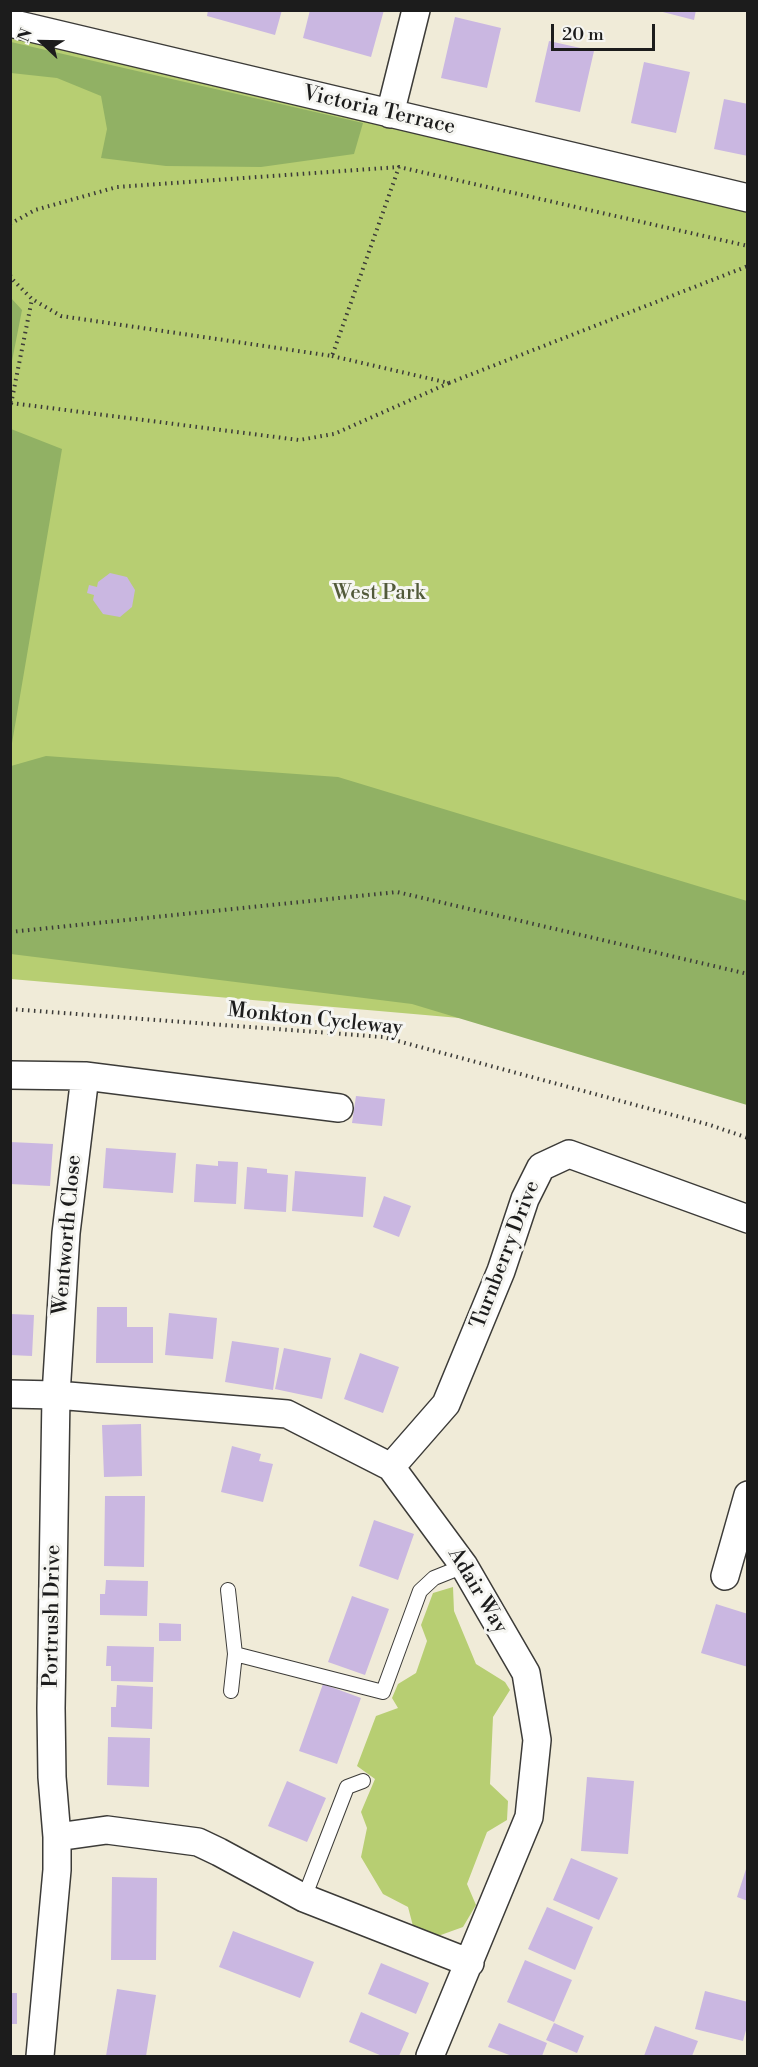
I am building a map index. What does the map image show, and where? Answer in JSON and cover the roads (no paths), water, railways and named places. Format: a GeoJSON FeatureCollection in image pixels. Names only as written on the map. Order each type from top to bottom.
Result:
{"type":"FeatureCollection","features":[{"type":"Feature","properties":{"kind":"street"},"geometry":{"type":"LineString","coordinates":[[390,114],[416,10]]}},
{"type":"Feature","properties":{"kind":"street","name":"Victoria Terrace"},"geometry":{"type":"LineString","coordinates":[[10,23],[747,198]]}},
{"type":"Feature","properties":{"kind":"street"},"geometry":{"type":"LineString","coordinates":[[10,1075],[85,1076],[339,1108]]}},
{"type":"Feature","properties":{"kind":"street","name":"Wentworth Close"},"geometry":{"type":"LineString","coordinates":[[56,1395],[66,1233],[85,1076]]}},
{"type":"Feature","properties":{"kind":"street","name":"Turnberry Drive"},"geometry":{"type":"LineString","coordinates":[[391,1467],[446,1404],[501,1271],[525,1198],[541,1167],[569,1154],[747,1219]]}},
{"type":"Feature","properties":{"kind":"street","name":"Adair Way"},"geometry":{"type":"LineString","coordinates":[[10,1394],[56,1395],[287,1414],[391,1467],[464,1566],[526,1673],[537,1740],[529,1817],[430,2056]]}},
{"type":"Feature","properties":{"kind":"street","name":"Portrush Drive"},"geometry":{"type":"LineString","coordinates":[[40,2056],[57,1870],[51,1708],[56,1395]]}},
{"type":"Feature","properties":{"kind":"street"},"geometry":{"type":"LineString","coordinates":[[725,1576],[742,1529],[747,1494]]}},
{"type":"Feature","properties":{"kind":"street"},"geometry":{"type":"LineString","coordinates":[[57,1837],[107,1830],[198,1842],[304,1898],[470,1963]]}},
{"type":"Feature","properties":{"kind":"lane"},"geometry":{"type":"LineString","coordinates":[[235,1654],[383,1692],[420,1591],[434,1578],[464,1566]]}},
{"type":"Feature","properties":{"kind":"lane"},"geometry":{"type":"LineString","coordinates":[[228,1590],[235,1654],[231,1690]]}},
{"type":"Feature","properties":{"kind":"lane"},"geometry":{"type":"LineString","coordinates":[[304,1898],[347,1787],[363,1781]]}},
{"type":"Feature","properties":{"kind":"park label","name":"West Park"},"geometry":{"type":"Point","coordinates":[379,594]}}]}
